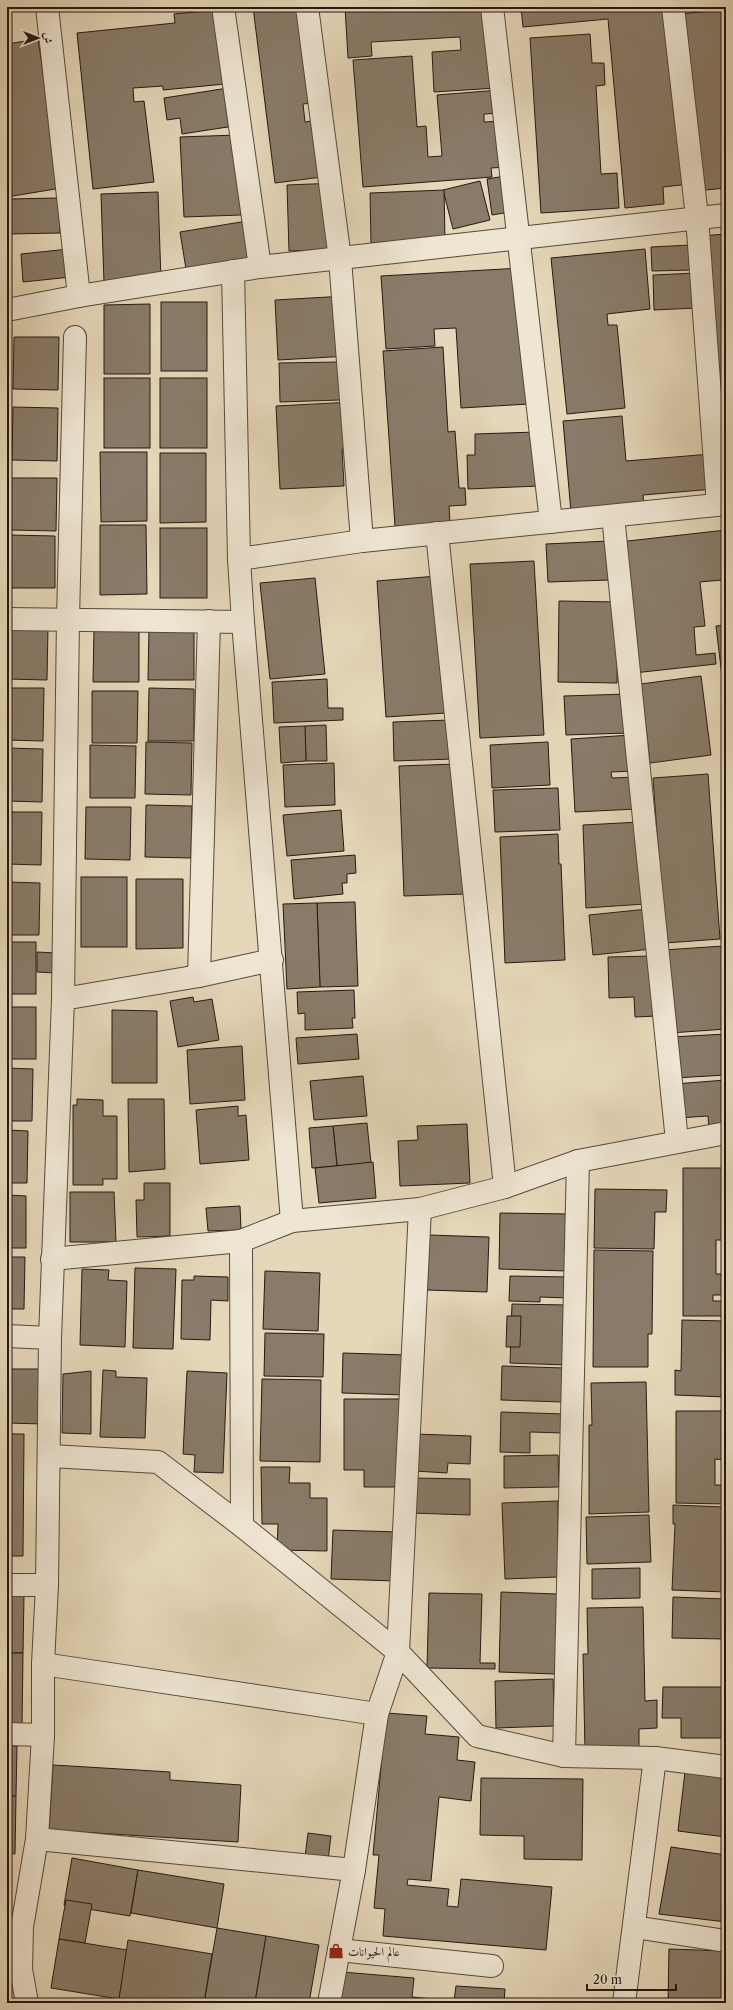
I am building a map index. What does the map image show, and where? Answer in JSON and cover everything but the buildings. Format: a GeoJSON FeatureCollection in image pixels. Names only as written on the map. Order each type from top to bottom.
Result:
{"type":"FeatureCollection","features":[{"type":"Feature","properties":{"kind":"street"},"geometry":{"type":"LineString","coordinates":[[47,7],[79,296]]}},
{"type":"Feature","properties":{"kind":"street"},"geometry":{"type":"LineString","coordinates":[[223,7],[260,267]]}},
{"type":"Feature","properties":{"kind":"street"},"geometry":{"type":"LineString","coordinates":[[307,7],[340,259],[362,541]]}},
{"type":"Feature","properties":{"kind":"street"},"geometry":{"type":"LineString","coordinates":[[492,7],[551,522]]}},
{"type":"Feature","properties":{"kind":"street"},"geometry":{"type":"LineString","coordinates":[[239,559],[362,541],[722,505],[698,217],[673,7]]}},
{"type":"Feature","properties":{"kind":"street"},"geometry":{"type":"LineString","coordinates":[[7,310],[79,296],[260,267],[726,215]]}},
{"type":"Feature","properties":{"kind":"street"},"geometry":{"type":"LineString","coordinates":[[233,271],[239,559],[242,622],[272,960],[292,1221]]}},
{"type":"Feature","properties":{"kind":"street"},"geometry":{"type":"LineString","coordinates":[[27,2003],[21,1969],[22,1926],[37,1839],[43,1735],[43,1664],[48,1585],[50,1338],[63,999],[68,618],[75,337]]}},
{"type":"Feature","properties":{"kind":"street"},"geometry":{"type":"LineString","coordinates":[[613,516],[677,1141]]}},
{"type":"Feature","properties":{"kind":"street"},"geometry":{"type":"LineString","coordinates":[[437,533],[505,1186]]}},
{"type":"Feature","properties":{"kind":"street"},"geometry":{"type":"LineString","coordinates":[[7,619],[68,618],[242,622]]}},
{"type":"Feature","properties":{"kind":"street"},"geometry":{"type":"LineString","coordinates":[[199,976],[209,621]]}},
{"type":"Feature","properties":{"kind":"street"},"geometry":{"type":"LineString","coordinates":[[63,999],[199,976],[272,960]]}},
{"type":"Feature","properties":{"kind":"street"},"geometry":{"type":"LineString","coordinates":[[52,1259],[240,1241],[292,1221],[420,1209],[505,1186],[578,1161],[677,1141],[726,1133]]}},
{"type":"Feature","properties":{"kind":"street"},"geometry":{"type":"LineString","coordinates":[[564,1756],[578,1161]]}},
{"type":"Feature","properties":{"kind":"street"},"geometry":{"type":"LineString","coordinates":[[329,2003],[354,1870],[377,1714],[398,1652],[420,1209]]}},
{"type":"Feature","properties":{"kind":"street"},"geometry":{"type":"LineString","coordinates":[[240,1241],[242,1526]]}},
{"type":"Feature","properties":{"kind":"street"},"geometry":{"type":"LineString","coordinates":[[7,1336],[50,1338]]}},
{"type":"Feature","properties":{"kind":"street"},"geometry":{"type":"LineString","coordinates":[[50,1456],[158,1462],[242,1526],[398,1652],[477,1736],[564,1756],[655,1758],[726,1767]]}},
{"type":"Feature","properties":{"kind":"street"},"geometry":{"type":"LineString","coordinates":[[7,1585],[48,1585]]}},
{"type":"Feature","properties":{"kind":"street"},"geometry":{"type":"LineString","coordinates":[[43,1664],[377,1714]]}},
{"type":"Feature","properties":{"kind":"street"},"geometry":{"type":"LineString","coordinates":[[7,1734],[43,1735]]}},
{"type":"Feature","properties":{"kind":"street"},"geometry":{"type":"LineString","coordinates":[[624,2003],[655,1758]]}},
{"type":"Feature","properties":{"kind":"street"},"geometry":{"type":"LineString","coordinates":[[37,1839],[354,1870]]}},
{"type":"Feature","properties":{"kind":"street"},"geometry":{"type":"LineString","coordinates":[[7,1961],[14,1948],[22,1926]]}},
{"type":"Feature","properties":{"kind":"street"},"geometry":{"type":"LineString","coordinates":[[634,1927],[726,1941]]}},
{"type":"Feature","properties":{"kind":"street"},"geometry":{"type":"LineString","coordinates":[[339,1950],[492,1966]]}},
{"type":"Feature","properties":{"kind":"place","name":"عالم الحيوانات"},"geometry":{"type":"Point","coordinates":[336,1951]}}]}
